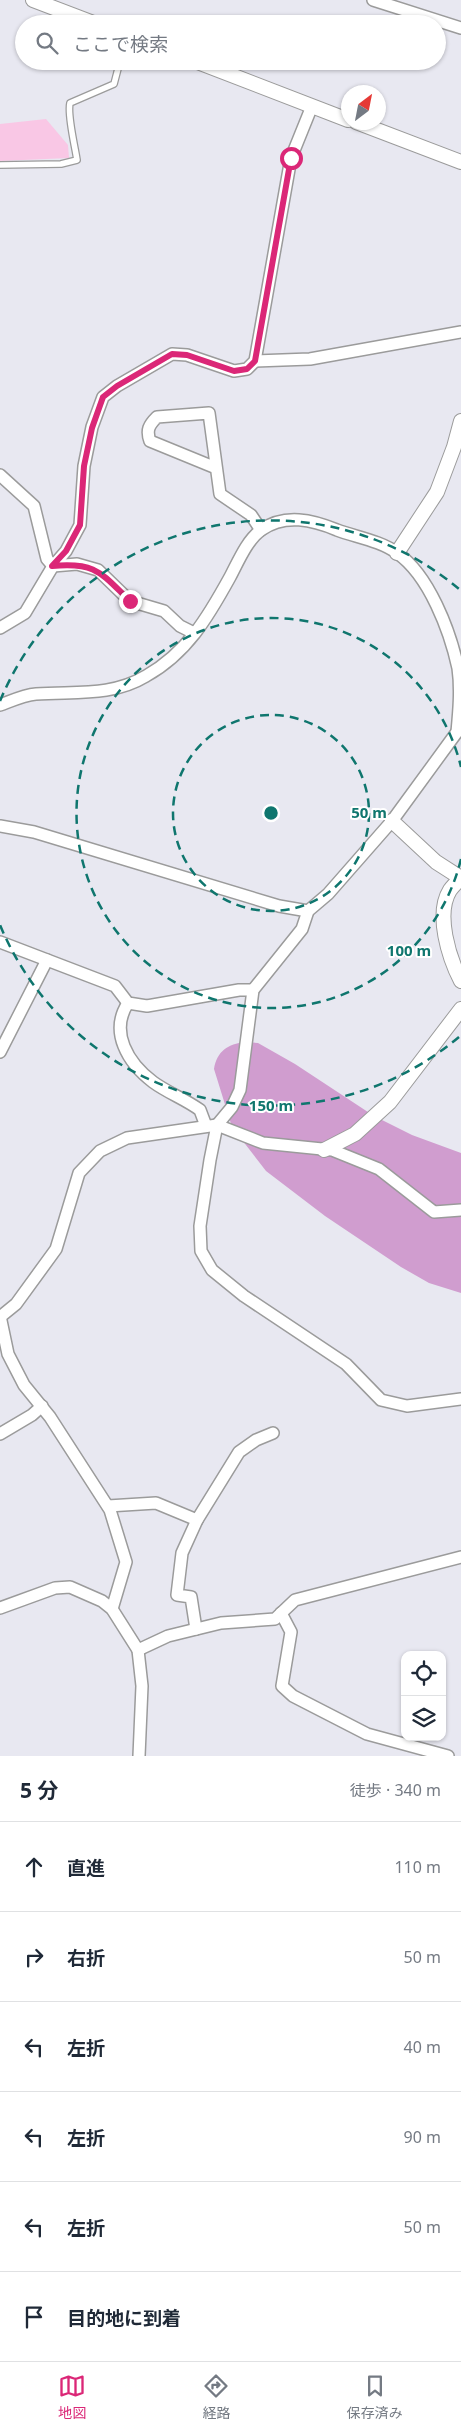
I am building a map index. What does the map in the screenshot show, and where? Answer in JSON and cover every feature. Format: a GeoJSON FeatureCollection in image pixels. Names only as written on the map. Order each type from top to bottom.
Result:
{"type":"FeatureCollection","features":[{"type":"Feature","properties":{"kind":"street"},"geometry":{"type":"LineString","coordinates":[[33,0],[72,15]]}},
{"type":"Feature","properties":{"kind":"street"},"geometry":{"type":"LineString","coordinates":[[373,0],[420,15]]}},
{"type":"Feature","properties":{"kind":"street"},"geometry":{"type":"LineString","coordinates":[[446,23],[461,28]]}},
{"type":"Feature","properties":{"kind":"street"},"geometry":{"type":"LineString","coordinates":[[218,70],[341,117]]}},
{"type":"Feature","properties":{"kind":"street"},"geometry":{"type":"LineString","coordinates":[[0,628],[25,613],[52,566],[66,551],[80,525],[84,466],[92,428],[103,397],[117,386],[172,354],[187,355],[234,371],[247,369],[255,361],[291,158],[312,106]]}},
{"type":"Feature","properties":{"kind":"street"},"geometry":{"type":"LineString","coordinates":[[377,130],[461,162]]}},
{"type":"Feature","properties":{"kind":"street"},"geometry":{"type":"LineString","coordinates":[[255,361],[310,359],[461,332]]}},
{"type":"Feature","properties":{"kind":"street"},"geometry":{"type":"LineString","coordinates":[[216,468],[150,442],[147,433],[150,424],[157,417],[209,413],[220,494],[251,515],[261,530]]}},
{"type":"Feature","properties":{"kind":"street"},"geometry":{"type":"LineString","coordinates":[[397,553],[437,492],[454,447],[461,421]]}},
{"type":"Feature","properties":{"kind":"street"},"geometry":{"type":"LineString","coordinates":[[0,475],[34,506],[47,559],[52,566]]}},
{"type":"Feature","properties":{"kind":"street"},"geometry":{"type":"LineString","coordinates":[[0,705],[34,694],[98,693],[121,688],[166,664],[182,651],[209,615],[246,548],[261,530],[285,521],[303,519],[397,553],[416,573],[437,601],[458,668],[460,695],[459,731],[392,821],[328,894],[308,911],[302,929],[253,990],[240,1090],[232,1107],[212,1126],[200,1226],[202,1251],[212,1270],[244,1296],[346,1364],[381,1400],[407,1406],[461,1399]]}},
{"type":"Feature","properties":{"kind":"street"},"geometry":{"type":"LineString","coordinates":[[52,566],[77,564],[98,570],[130,601],[164,611],[180,626],[194,633]]}},
{"type":"Feature","properties":{"kind":"street"},"geometry":{"type":"LineString","coordinates":[[392,821],[436,862],[461,878],[449,891],[444,911],[446,940],[453,966],[461,981]]}},
{"type":"Feature","properties":{"kind":"street"},"geometry":{"type":"LineString","coordinates":[[0,826],[34,832],[278,906],[308,911]]}},
{"type":"Feature","properties":{"kind":"street"},"geometry":{"type":"LineString","coordinates":[[0,942],[16,946],[115,986],[128,1003],[148,1006],[239,990],[253,990]]}},
{"type":"Feature","properties":{"kind":"street"},"geometry":{"type":"LineString","coordinates":[[0,1052],[47,960]]}},
{"type":"Feature","properties":{"kind":"street"},"geometry":{"type":"LineString","coordinates":[[128,1003],[121,1014],[120,1039],[134,1064],[152,1082],[200,1110],[212,1126]]}},
{"type":"Feature","properties":{"kind":"street"},"geometry":{"type":"LineString","coordinates":[[324,1150],[355,1134],[390,1102],[461,1009]]}},
{"type":"Feature","properties":{"kind":"street"},"geometry":{"type":"LineString","coordinates":[[112,1609],[126,1562],[108,1506],[42,1406],[24,1385],[8,1354],[0,1317],[16,1304],[56,1249],[79,1174],[100,1151],[127,1138],[212,1126],[263,1143],[332,1150],[378,1169],[434,1212],[461,1210]]}},
{"type":"Feature","properties":{"kind":"street"},"geometry":{"type":"LineString","coordinates":[[0,1434],[32,1415],[42,1406]]}},
{"type":"Feature","properties":{"kind":"street"},"geometry":{"type":"LineString","coordinates":[[196,1629],[191,1598],[177,1595],[182,1553],[197,1520],[239,1452],[256,1440],[273,1433]]}},
{"type":"Feature","properties":{"kind":"street"},"geometry":{"type":"LineString","coordinates":[[108,1506],[156,1503],[197,1520]]}},
{"type":"Feature","properties":{"kind":"street"},"geometry":{"type":"LineString","coordinates":[[138,1650],[168,1636],[221,1623],[275,1619],[295,1600],[461,1557]]}},
{"type":"Feature","properties":{"kind":"street"},"geometry":{"type":"LineString","coordinates":[[0,1608],[55,1588],[70,1587],[102,1601],[112,1609],[138,1650],[142,1686],[139,1756]]}},
{"type":"Feature","properties":{"kind":"street"},"geometry":{"type":"LineString","coordinates":[[281,1613],[291,1632],[282,1686],[293,1696],[367,1734],[448,1756]]}},
{"type":"Feature","properties":{"kind":"lane"},"geometry":{"type":"LineString","coordinates":[[0,165],[61,164],[77,160],[74,132],[67,112],[70,104],[114,84],[118,70]]}},
{"type":"Feature","properties":{"kind":"shaded area"},"geometry":{"type":"Polygon","coordinates":[[[46,119],[68,145],[69,158],[0,161],[0,124],[46,119]]]}},
{"type":"Feature","properties":{"kind":"shaded area"},"geometry":{"type":"Polygon","coordinates":[[[245,1042],[258,1043],[295,1064],[374,1116],[412,1135],[461,1153],[461,1293],[429,1283],[401,1267],[325,1216],[266,1171],[232,1127],[214,1069],[218,1057],[224,1050],[245,1042]]]}},
{"type":"Feature","properties":{"kind":"route"},"geometry":{"type":"LineString","coordinates":[[130,601],[98,570],[77,564],[52,566],[66,551],[80,525],[84,466],[92,428],[103,397],[117,386],[172,354],[187,355],[234,371],[247,369],[255,361],[291,158]]}}]}
